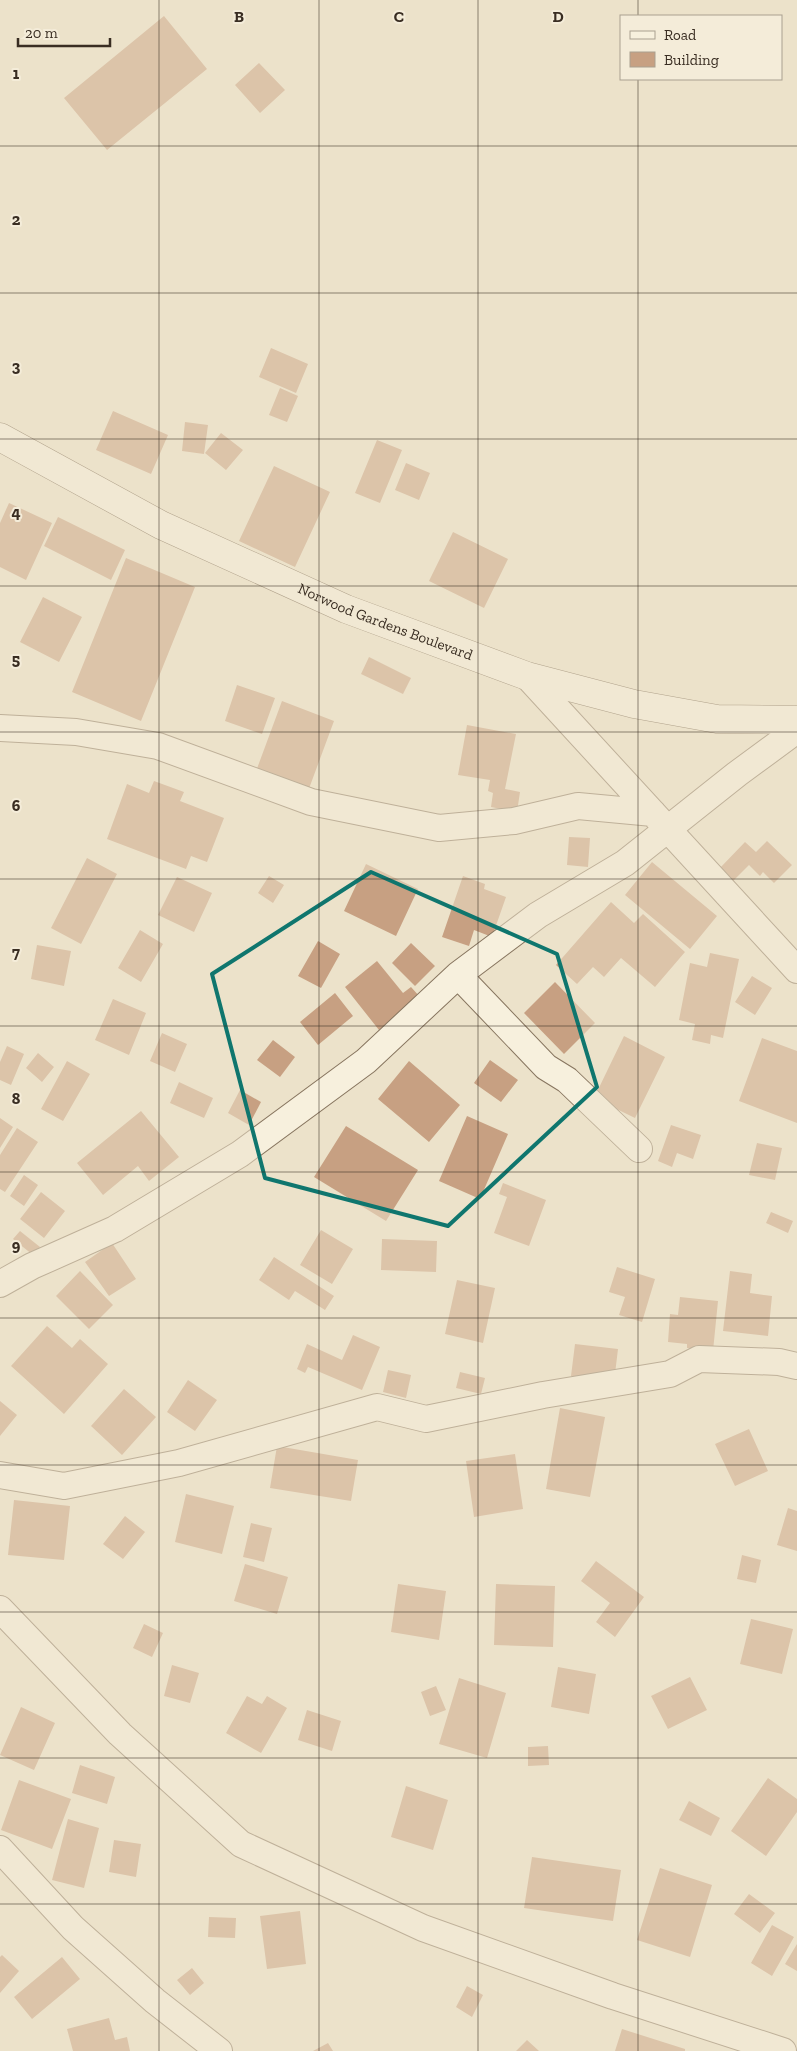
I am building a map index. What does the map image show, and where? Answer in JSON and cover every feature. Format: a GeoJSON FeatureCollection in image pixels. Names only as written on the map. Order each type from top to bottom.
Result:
{"type":"FeatureCollection","features":[{"type":"Feature","properties":{"kind":"street","name":"Norwood Gardens Boulevard"},"geometry":{"type":"LineString","coordinates":[[0,437],[161,525],[328,601],[527,676],[634,704],[718,719],[797,720]]}},
{"type":"Feature","properties":{"kind":"street"},"geometry":{"type":"LineString","coordinates":[[527,676],[797,970]]}},
{"type":"Feature","properties":{"kind":"street"},"geometry":{"type":"LineString","coordinates":[[0,728],[76,732],[158,746],[312,802],[388,816],[439,828],[514,821],[578,806],[661,821]]}},
{"type":"Feature","properties":{"kind":"street"},"geometry":{"type":"LineString","coordinates":[[0,1284],[32,1266],[115,1229],[240,1154],[366,1061],[458,975],[538,915],[625,862],[661,821],[797,730]]}},
{"type":"Feature","properties":{"kind":"street"},"geometry":{"type":"LineString","coordinates":[[458,975],[546,1067],[568,1080],[639,1149]]}},
{"type":"Feature","properties":{"kind":"street"},"geometry":{"type":"LineString","coordinates":[[0,1475],[64,1486],[179,1463],[377,1407],[426,1418],[542,1395],[670,1374],[699,1358],[780,1362],[797,1366]]}},
{"type":"Feature","properties":{"kind":"street"},"geometry":{"type":"LineString","coordinates":[[0,1609],[120,1734],[241,1844],[423,1928],[613,1996],[783,2051]]}},
{"type":"Feature","properties":{"kind":"street"},"geometry":{"type":"LineString","coordinates":[[0,1849],[73,1928],[155,2001],[219,2051]]}},
{"type":"Feature","properties":{"kind":"highlighted area"},"geometry":{"type":"Polygon","coordinates":[[[371,872],[557,954],[597,1087],[448,1226],[265,1178],[212,974],[371,872]]]}},
{"type":"Feature","properties":{"kind":"building"},"geometry":{"type":"Polygon","coordinates":[[[164,16],[207,69],[107,150],[64,98],[164,16]]]}},
{"type":"Feature","properties":{"kind":"building"},"geometry":{"type":"Polygon","coordinates":[[[259,63],[285,90],[260,113],[235,85],[259,63]]]}},
{"type":"Feature","properties":{"kind":"building"},"geometry":{"type":"Polygon","coordinates":[[[271,348],[308,364],[296,393],[259,377],[271,348]]]}},
{"type":"Feature","properties":{"kind":"building"},"geometry":{"type":"Polygon","coordinates":[[[280,388],[298,396],[287,422],[269,415],[280,388]]]}},
{"type":"Feature","properties":{"kind":"building"},"geometry":{"type":"Polygon","coordinates":[[[113,411],[168,435],[151,474],[96,450],[113,411]]]}},
{"type":"Feature","properties":{"kind":"building"},"geometry":{"type":"Polygon","coordinates":[[[185,422],[208,425],[204,454],[182,451],[185,422]]]}},
{"type":"Feature","properties":{"kind":"building"},"geometry":{"type":"Polygon","coordinates":[[[221,433],[243,450],[226,470],[205,453],[221,433]]]}},
{"type":"Feature","properties":{"kind":"building"},"geometry":{"type":"Polygon","coordinates":[[[377,440],[402,450],[380,503],[355,493],[377,440]]]}},
{"type":"Feature","properties":{"kind":"building"},"geometry":{"type":"Polygon","coordinates":[[[406,463],[430,473],[419,500],[395,490],[406,463]]]}},
{"type":"Feature","properties":{"kind":"building"},"geometry":{"type":"Polygon","coordinates":[[[274,466],[330,492],[295,567],[239,541],[274,466]]]}},
{"type":"Feature","properties":{"kind":"building"},"geometry":{"type":"Polygon","coordinates":[[[9,503],[52,523],[26,580],[0,567],[0,523],[9,503]]]}},
{"type":"Feature","properties":{"kind":"building"},"geometry":{"type":"Polygon","coordinates":[[[58,517],[125,550],[111,580],[44,546],[58,517]]]}},
{"type":"Feature","properties":{"kind":"building"},"geometry":{"type":"Polygon","coordinates":[[[453,532],[508,559],[484,608],[429,581],[453,532]]]}},
{"type":"Feature","properties":{"kind":"building"},"geometry":{"type":"Polygon","coordinates":[[[126,558],[195,587],[141,721],[72,692],[126,558]]]}},
{"type":"Feature","properties":{"kind":"building"},"geometry":{"type":"Polygon","coordinates":[[[43,597],[82,617],[59,662],[20,642],[43,597]]]}},
{"type":"Feature","properties":{"kind":"building"},"geometry":{"type":"Polygon","coordinates":[[[369,657],[411,678],[403,694],[361,674],[369,657]]]}},
{"type":"Feature","properties":{"kind":"building"},"geometry":{"type":"Polygon","coordinates":[[[237,685],[275,698],[262,734],[225,721],[237,685]]]}},
{"type":"Feature","properties":{"kind":"building"},"geometry":{"type":"Polygon","coordinates":[[[282,701],[334,721],[307,794],[255,774],[282,701]]]}},
{"type":"Feature","properties":{"kind":"building"},"geometry":{"type":"Polygon","coordinates":[[[467,725],[516,734],[505,789],[520,792],[517,812],[491,807],[493,793],[488,791],[490,780],[458,775],[467,725]]]}},
{"type":"Feature","properties":{"kind":"building"},"geometry":{"type":"Polygon","coordinates":[[[154,781],[184,792],[180,801],[224,818],[207,862],[191,856],[186,869],[107,839],[127,784],[149,793],[154,781]]]}},
{"type":"Feature","properties":{"kind":"building"},"geometry":{"type":"Polygon","coordinates":[[[569,837],[590,838],[588,867],[567,865],[569,837]]]}},
{"type":"Feature","properties":{"kind":"building"},"geometry":{"type":"Polygon","coordinates":[[[767,841],[792,865],[774,883],[763,872],[760,876],[749,865],[732,882],[719,869],[745,842],[756,852],[767,841]]]}},
{"type":"Feature","properties":{"kind":"building"},"geometry":{"type":"Polygon","coordinates":[[[87,858],[117,874],[81,944],[51,928],[87,858]]]}},
{"type":"Feature","properties":{"kind":"building"},"geometry":{"type":"Polygon","coordinates":[[[652,862],[717,916],[690,949],[625,895],[652,862]]]}},
{"type":"Feature","properties":{"kind":"building"},"geometry":{"type":"Polygon","coordinates":[[[366,864],[418,889],[396,936],[344,911],[366,864]]]}},
{"type":"Feature","properties":{"kind":"building"},"geometry":{"type":"Polygon","coordinates":[[[269,876],[284,885],[273,903],[258,893],[269,876]]]}},
{"type":"Feature","properties":{"kind":"building"},"geometry":{"type":"Polygon","coordinates":[[[463,876],[485,884],[484,889],[506,897],[492,937],[474,930],[469,946],[442,937],[463,876]]]}},
{"type":"Feature","properties":{"kind":"building"},"geometry":{"type":"Polygon","coordinates":[[[177,877],[212,893],[194,932],[158,915],[177,877]]]}},
{"type":"Feature","properties":{"kind":"building"},"geometry":{"type":"Polygon","coordinates":[[[611,902],[634,923],[643,914],[685,952],[655,987],[621,958],[604,977],[593,967],[577,984],[556,965],[611,902]]]}},
{"type":"Feature","properties":{"kind":"building"},"geometry":{"type":"Polygon","coordinates":[[[140,930],[163,944],[141,982],[118,968],[140,930]]]}},
{"type":"Feature","properties":{"kind":"building"},"geometry":{"type":"Polygon","coordinates":[[[318,941],[340,954],[321,988],[298,976],[318,941]]]}},
{"type":"Feature","properties":{"kind":"building"},"geometry":{"type":"Polygon","coordinates":[[[411,943],[435,966],[415,986],[392,963],[411,943]]]}},
{"type":"Feature","properties":{"kind":"building"},"geometry":{"type":"Polygon","coordinates":[[[37,945],[71,951],[64,986],[31,979],[37,945]]]}},
{"type":"Feature","properties":{"kind":"building"},"geometry":{"type":"Polygon","coordinates":[[[710,953],[739,959],[723,1038],[711,1035],[710,1044],[692,1040],[695,1024],[679,1020],[690,963],[707,967],[710,953]]]}},
{"type":"Feature","properties":{"kind":"building"},"geometry":{"type":"Polygon","coordinates":[[[377,961],[403,993],[411,987],[420,997],[379,1030],[345,987],[377,961]]]}},
{"type":"Feature","properties":{"kind":"building"},"geometry":{"type":"Polygon","coordinates":[[[752,976],[772,988],[755,1015],[735,1002],[752,976]]]}},
{"type":"Feature","properties":{"kind":"building"},"geometry":{"type":"Polygon","coordinates":[[[555,982],[595,1023],[564,1054],[524,1013],[555,982]]]}},
{"type":"Feature","properties":{"kind":"building"},"geometry":{"type":"Polygon","coordinates":[[[335,993],[353,1016],[318,1045],[300,1022],[335,993]]]}},
{"type":"Feature","properties":{"kind":"building"},"geometry":{"type":"Polygon","coordinates":[[[113,999],[146,1013],[129,1055],[95,1040],[113,999]]]}},
{"type":"Feature","properties":{"kind":"building"},"geometry":{"type":"Polygon","coordinates":[[[162,1033],[187,1044],[175,1072],[150,1061],[162,1033]]]}},
{"type":"Feature","properties":{"kind":"building"},"geometry":{"type":"Polygon","coordinates":[[[624,1036],[665,1057],[635,1118],[594,1098],[624,1036]]]}},
{"type":"Feature","properties":{"kind":"building"},"geometry":{"type":"Polygon","coordinates":[[[762,1038],[797,1051],[797,1123],[739,1101],[762,1038]]]}},
{"type":"Feature","properties":{"kind":"building"},"geometry":{"type":"Polygon","coordinates":[[[273,1040],[295,1057],[280,1077],[257,1060],[273,1040]]]}},
{"type":"Feature","properties":{"kind":"building"},"geometry":{"type":"Polygon","coordinates":[[[7,1046],[24,1054],[11,1085],[0,1080],[0,1062],[7,1046]]]}},
{"type":"Feature","properties":{"kind":"building"},"geometry":{"type":"Polygon","coordinates":[[[38,1053],[54,1067],[42,1082],[26,1068],[38,1053]]]}},
{"type":"Feature","properties":{"kind":"building"},"geometry":{"type":"Polygon","coordinates":[[[490,1060],[518,1080],[501,1102],[474,1083],[490,1060]]]}},
{"type":"Feature","properties":{"kind":"building"},"geometry":{"type":"Polygon","coordinates":[[[67,1061],[90,1074],[63,1121],[41,1109],[67,1061]]]}},
{"type":"Feature","properties":{"kind":"building"},"geometry":{"type":"Polygon","coordinates":[[[409,1061],[460,1105],[429,1142],[378,1099],[409,1061]]]}},
{"type":"Feature","properties":{"kind":"building"},"geometry":{"type":"Polygon","coordinates":[[[179,1082],[213,1098],[204,1118],[170,1103],[179,1082]]]}},
{"type":"Feature","properties":{"kind":"building"},"geometry":{"type":"Polygon","coordinates":[[[240,1090],[261,1102],[249,1125],[228,1113],[240,1090]]]}},
{"type":"Feature","properties":{"kind":"building"},"geometry":{"type":"Polygon","coordinates":[[[141,1111],[179,1157],[149,1181],[138,1166],[103,1195],[77,1163],[141,1111]]]}},
{"type":"Feature","properties":{"kind":"building"},"geometry":{"type":"Polygon","coordinates":[[[467,1116],[508,1134],[480,1199],[439,1181],[467,1116]]]}},
{"type":"Feature","properties":{"kind":"building"},"geometry":{"type":"Polygon","coordinates":[[[0,1118],[13,1127],[0,1148],[0,1118]]]}},
{"type":"Feature","properties":{"kind":"building"},"geometry":{"type":"Polygon","coordinates":[[[671,1125],[701,1135],[693,1159],[677,1153],[672,1167],[658,1161],[671,1125]]]}},
{"type":"Feature","properties":{"kind":"building"},"geometry":{"type":"Polygon","coordinates":[[[346,1126],[418,1170],[386,1221],[314,1177],[346,1126]]]}},
{"type":"Feature","properties":{"kind":"building"},"geometry":{"type":"Polygon","coordinates":[[[17,1128],[38,1142],[5,1192],[0,1189],[0,1155],[17,1128]]]}},
{"type":"Feature","properties":{"kind":"building"},"geometry":{"type":"Polygon","coordinates":[[[757,1143],[782,1148],[775,1180],[749,1175],[757,1143]]]}},
{"type":"Feature","properties":{"kind":"building"},"geometry":{"type":"Polygon","coordinates":[[[24,1175],[38,1185],[24,1206],[10,1196],[24,1175]]]}},
{"type":"Feature","properties":{"kind":"building"},"geometry":{"type":"Polygon","coordinates":[[[503,1183],[546,1200],[529,1246],[494,1233],[507,1197],[499,1194],[503,1183]]]}},
{"type":"Feature","properties":{"kind":"building"},"geometry":{"type":"Polygon","coordinates":[[[41,1192],[65,1211],[44,1238],[20,1219],[41,1192]]]}},
{"type":"Feature","properties":{"kind":"building"},"geometry":{"type":"Polygon","coordinates":[[[771,1212],[793,1221],[788,1233],[766,1223],[771,1212]]]}},
{"type":"Feature","properties":{"kind":"building"},"geometry":{"type":"Polygon","coordinates":[[[321,1230],[353,1249],[332,1284],[300,1265],[321,1230]]]}},
{"type":"Feature","properties":{"kind":"building"},"geometry":{"type":"Polygon","coordinates":[[[20,1231],[40,1247],[33,1255],[13,1239],[20,1231]]]}},
{"type":"Feature","properties":{"kind":"building"},"geometry":{"type":"Polygon","coordinates":[[[382,1239],[437,1241],[436,1272],[381,1270],[382,1239]]]}},
{"type":"Feature","properties":{"kind":"building"},"geometry":{"type":"Polygon","coordinates":[[[112,1243],[136,1279],[109,1296],[85,1262],[112,1243]]]}},
{"type":"Feature","properties":{"kind":"building"},"geometry":{"type":"Polygon","coordinates":[[[274,1257],[334,1296],[325,1310],[295,1291],[289,1300],[259,1280],[274,1257]]]}},
{"type":"Feature","properties":{"kind":"building"},"geometry":{"type":"Polygon","coordinates":[[[617,1267],[655,1279],[642,1322],[619,1315],[625,1297],[609,1292],[617,1267]]]}},
{"type":"Feature","properties":{"kind":"building"},"geometry":{"type":"Polygon","coordinates":[[[80,1271],[113,1305],[89,1329],[56,1296],[80,1271]]]}},
{"type":"Feature","properties":{"kind":"building"},"geometry":{"type":"Polygon","coordinates":[[[730,1271],[752,1274],[750,1293],[772,1296],[768,1336],[723,1331],[730,1271]]]}},
{"type":"Feature","properties":{"kind":"building"},"geometry":{"type":"Polygon","coordinates":[[[457,1280],[495,1288],[483,1343],[445,1334],[457,1280]]]}},
{"type":"Feature","properties":{"kind":"building"},"geometry":{"type":"Polygon","coordinates":[[[680,1297],[718,1301],[713,1351],[687,1348],[687,1344],[668,1342],[670,1314],[678,1315],[680,1297]]]}},
{"type":"Feature","properties":{"kind":"building"},"geometry":{"type":"Polygon","coordinates":[[[47,1326],[72,1348],[80,1339],[108,1364],[64,1414],[11,1366],[47,1326]]]}},
{"type":"Feature","properties":{"kind":"building"},"geometry":{"type":"Polygon","coordinates":[[[353,1335],[380,1347],[362,1390],[308,1367],[305,1373],[297,1369],[307,1344],[342,1360],[353,1335]]]}},
{"type":"Feature","properties":{"kind":"building"},"geometry":{"type":"Polygon","coordinates":[[[575,1344],[618,1349],[614,1382],[571,1376],[575,1344]]]}},
{"type":"Feature","properties":{"kind":"building"},"geometry":{"type":"Polygon","coordinates":[[[388,1370],[411,1375],[406,1398],[383,1392],[388,1370]]]}},
{"type":"Feature","properties":{"kind":"building"},"geometry":{"type":"Polygon","coordinates":[[[460,1372],[485,1378],[481,1394],[456,1388],[460,1372]]]}},
{"type":"Feature","properties":{"kind":"building"},"geometry":{"type":"Polygon","coordinates":[[[188,1380],[217,1400],[195,1431],[167,1412],[188,1380]]]}},
{"type":"Feature","properties":{"kind":"building"},"geometry":{"type":"Polygon","coordinates":[[[124,1389],[156,1417],[122,1455],[91,1426],[124,1389]]]}},
{"type":"Feature","properties":{"kind":"building"},"geometry":{"type":"Polygon","coordinates":[[[0,1401],[17,1415],[0,1436],[0,1401]]]}},
{"type":"Feature","properties":{"kind":"building"},"geometry":{"type":"Polygon","coordinates":[[[560,1408],[605,1417],[590,1497],[546,1489],[560,1408]]]}},
{"type":"Feature","properties":{"kind":"building"},"geometry":{"type":"Polygon","coordinates":[[[749,1429],[768,1471],[735,1486],[715,1444],[749,1429]]]}},
{"type":"Feature","properties":{"kind":"building"},"geometry":{"type":"Polygon","coordinates":[[[277,1446],[358,1460],[351,1501],[270,1488],[277,1446]]]}},
{"type":"Feature","properties":{"kind":"building"},"geometry":{"type":"Polygon","coordinates":[[[515,1454],[523,1509],[474,1517],[466,1461],[515,1454]]]}},
{"type":"Feature","properties":{"kind":"building"},"geometry":{"type":"Polygon","coordinates":[[[186,1494],[234,1506],[222,1554],[175,1542],[186,1494]]]}},
{"type":"Feature","properties":{"kind":"building"},"geometry":{"type":"Polygon","coordinates":[[[14,1500],[70,1506],[64,1560],[8,1555],[14,1500]]]}},
{"type":"Feature","properties":{"kind":"building"},"geometry":{"type":"Polygon","coordinates":[[[788,1508],[797,1511],[797,1551],[777,1545],[788,1508]]]}},
{"type":"Feature","properties":{"kind":"building"},"geometry":{"type":"Polygon","coordinates":[[[125,1516],[145,1532],[123,1559],[103,1544],[125,1516]]]}},
{"type":"Feature","properties":{"kind":"building"},"geometry":{"type":"Polygon","coordinates":[[[251,1523],[272,1528],[264,1562],[243,1557],[251,1523]]]}},
{"type":"Feature","properties":{"kind":"building"},"geometry":{"type":"Polygon","coordinates":[[[742,1555],[761,1560],[756,1583],[737,1579],[742,1555]]]}},
{"type":"Feature","properties":{"kind":"building"},"geometry":{"type":"Polygon","coordinates":[[[596,1561],[644,1597],[615,1637],[596,1622],[610,1603],[581,1581],[596,1561]]]}},
{"type":"Feature","properties":{"kind":"building"},"geometry":{"type":"Polygon","coordinates":[[[245,1564],[288,1577],[277,1614],[234,1601],[245,1564]]]}},
{"type":"Feature","properties":{"kind":"building"},"geometry":{"type":"Polygon","coordinates":[[[398,1584],[446,1591],[439,1640],[391,1632],[398,1584]]]}},
{"type":"Feature","properties":{"kind":"building"},"geometry":{"type":"Polygon","coordinates":[[[496,1584],[555,1586],[553,1647],[494,1645],[496,1584]]]}},
{"type":"Feature","properties":{"kind":"building"},"geometry":{"type":"Polygon","coordinates":[[[751,1619],[793,1629],[782,1674],[740,1664],[751,1619]]]}},
{"type":"Feature","properties":{"kind":"building"},"geometry":{"type":"Polygon","coordinates":[[[144,1624],[163,1633],[152,1657],[133,1648],[144,1624]]]}},
{"type":"Feature","properties":{"kind":"building"},"geometry":{"type":"Polygon","coordinates":[[[172,1665],[199,1673],[190,1703],[164,1696],[172,1665]]]}},
{"type":"Feature","properties":{"kind":"building"},"geometry":{"type":"Polygon","coordinates":[[[558,1667],[596,1674],[589,1714],[551,1707],[558,1667]]]}},
{"type":"Feature","properties":{"kind":"building"},"geometry":{"type":"Polygon","coordinates":[[[690,1677],[707,1710],[668,1729],[651,1696],[690,1677]]]}},
{"type":"Feature","properties":{"kind":"building"},"geometry":{"type":"Polygon","coordinates":[[[459,1678],[506,1693],[487,1758],[439,1744],[459,1678]]]}},
{"type":"Feature","properties":{"kind":"building"},"geometry":{"type":"Polygon","coordinates":[[[436,1686],[446,1710],[430,1716],[421,1692],[436,1686]]]}},
{"type":"Feature","properties":{"kind":"building"},"geometry":{"type":"Polygon","coordinates":[[[247,1696],[262,1704],[267,1696],[287,1708],[261,1753],[226,1733],[247,1696]]]}},
{"type":"Feature","properties":{"kind":"building"},"geometry":{"type":"Polygon","coordinates":[[[21,1707],[55,1723],[34,1770],[0,1755],[21,1707]]]}},
{"type":"Feature","properties":{"kind":"building"},"geometry":{"type":"Polygon","coordinates":[[[307,1710],[341,1721],[332,1751],[298,1740],[307,1710]]]}},
{"type":"Feature","properties":{"kind":"building"},"geometry":{"type":"Polygon","coordinates":[[[548,1746],[549,1765],[528,1766],[528,1747],[548,1746]]]}},
{"type":"Feature","properties":{"kind":"building"},"geometry":{"type":"Polygon","coordinates":[[[80,1765],[115,1777],[107,1804],[72,1793],[80,1765]]]}},
{"type":"Feature","properties":{"kind":"building"},"geometry":{"type":"Polygon","coordinates":[[[768,1778],[797,1799],[797,1812],[766,1856],[731,1831],[768,1778]]]}},
{"type":"Feature","properties":{"kind":"building"},"geometry":{"type":"Polygon","coordinates":[[[19,1780],[71,1799],[52,1849],[1,1830],[19,1780]]]}},
{"type":"Feature","properties":{"kind":"building"},"geometry":{"type":"Polygon","coordinates":[[[406,1786],[448,1800],[433,1850],[391,1837],[406,1786]]]}},
{"type":"Feature","properties":{"kind":"building"},"geometry":{"type":"Polygon","coordinates":[[[689,1801],[720,1818],[711,1836],[679,1820],[689,1801]]]}},
{"type":"Feature","properties":{"kind":"building"},"geometry":{"type":"Polygon","coordinates":[[[68,1819],[99,1828],[84,1888],[52,1880],[68,1819]]]}},
{"type":"Feature","properties":{"kind":"building"},"geometry":{"type":"Polygon","coordinates":[[[114,1840],[141,1844],[136,1877],[109,1872],[114,1840]]]}},
{"type":"Feature","properties":{"kind":"building"},"geometry":{"type":"Polygon","coordinates":[[[532,1857],[621,1870],[613,1921],[524,1908],[532,1857]]]}},
{"type":"Feature","properties":{"kind":"building"},"geometry":{"type":"Polygon","coordinates":[[[660,1868],[712,1885],[690,1957],[637,1940],[660,1868]]]}},
{"type":"Feature","properties":{"kind":"building"},"geometry":{"type":"Polygon","coordinates":[[[749,1894],[775,1913],[760,1933],[734,1914],[749,1894]]]}},
{"type":"Feature","properties":{"kind":"building"},"geometry":{"type":"Polygon","coordinates":[[[300,1911],[306,1964],[267,1969],[260,1916],[300,1911]]]}},
{"type":"Feature","properties":{"kind":"building"},"geometry":{"type":"Polygon","coordinates":[[[209,1917],[236,1918],[235,1938],[208,1937],[209,1917]]]}},
{"type":"Feature","properties":{"kind":"building"},"geometry":{"type":"Polygon","coordinates":[[[772,1925],[794,1937],[772,1976],[751,1963],[772,1925]]]}},
{"type":"Feature","properties":{"kind":"building"},"geometry":{"type":"Polygon","coordinates":[[[797,1944],[797,1971],[785,1964],[797,1944]]]}},
{"type":"Feature","properties":{"kind":"building"},"geometry":{"type":"Polygon","coordinates":[[[2,1955],[19,1971],[0,1993],[0,1957],[2,1955]]]}},
{"type":"Feature","properties":{"kind":"building"},"geometry":{"type":"Polygon","coordinates":[[[62,1957],[80,1979],[32,2019],[14,1997],[62,1957]]]}},
{"type":"Feature","properties":{"kind":"building"},"geometry":{"type":"Polygon","coordinates":[[[192,1968],[204,1983],[190,1995],[177,1980],[192,1968]]]}},
{"type":"Feature","properties":{"kind":"building"},"geometry":{"type":"Polygon","coordinates":[[[467,1986],[483,1995],[472,2017],[456,2007],[467,1986]]]}},
{"type":"Feature","properties":{"kind":"building"},"geometry":{"type":"Polygon","coordinates":[[[109,2018],[115,2040],[127,2037],[130,2051],[73,2051],[67,2029],[109,2018]]]}},
{"type":"Feature","properties":{"kind":"building"},"geometry":{"type":"Polygon","coordinates":[[[622,2029],[685,2049],[685,2051],[615,2051],[622,2029]]]}},
{"type":"Feature","properties":{"kind":"building"},"geometry":{"type":"Polygon","coordinates":[[[527,2040],[539,2051],[516,2051],[527,2040]]]}},
{"type":"Feature","properties":{"kind":"building"},"geometry":{"type":"Polygon","coordinates":[[[328,2043],[333,2051],[313,2051],[328,2043]]]}}]}
